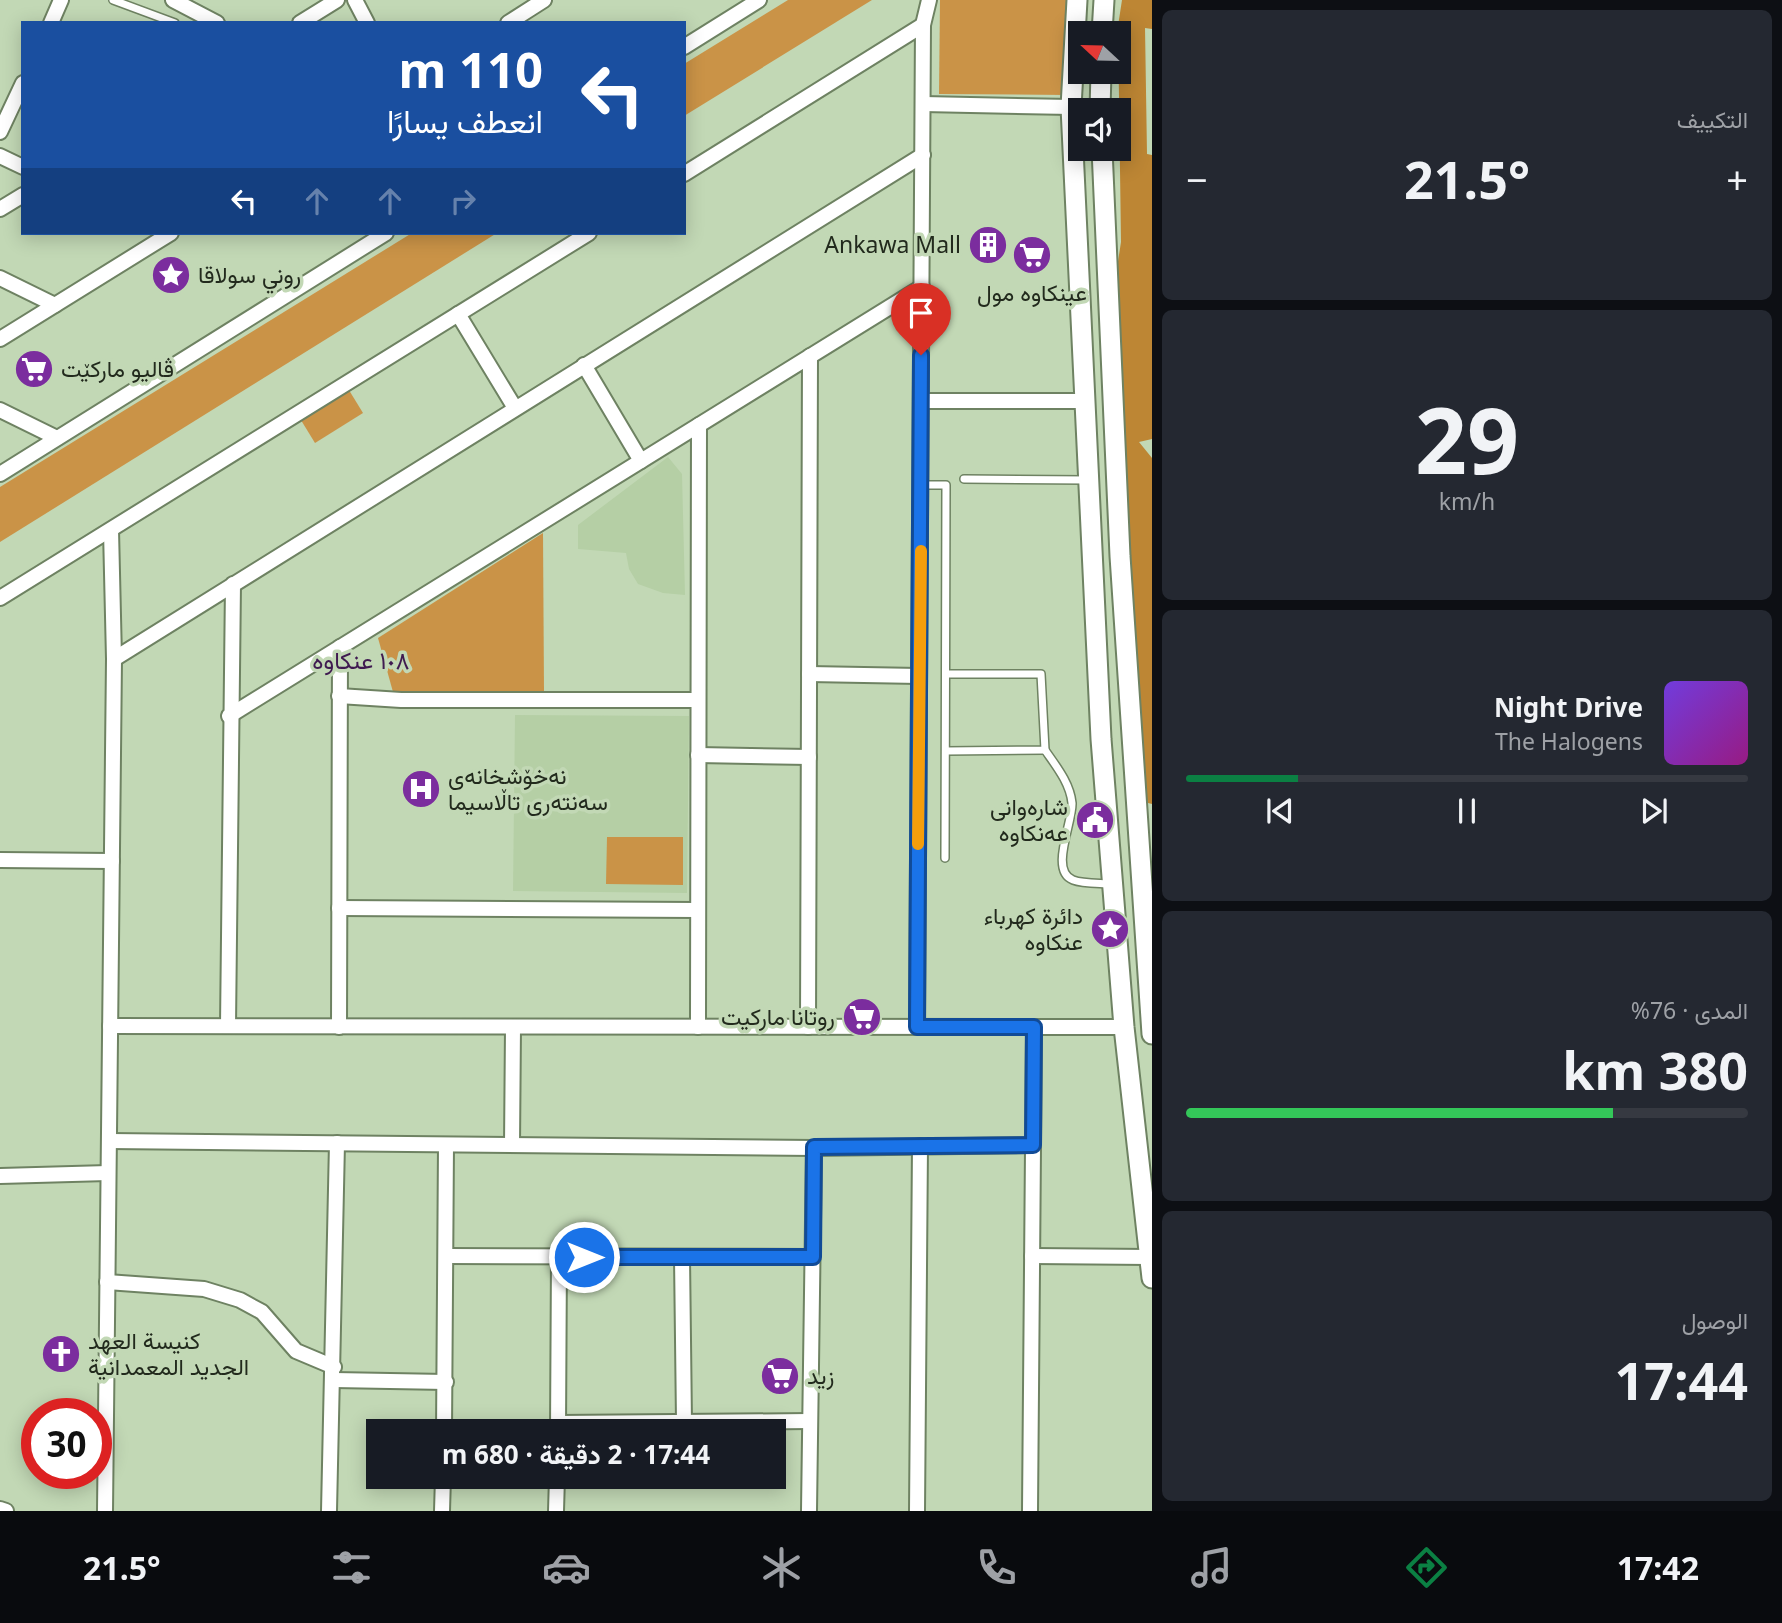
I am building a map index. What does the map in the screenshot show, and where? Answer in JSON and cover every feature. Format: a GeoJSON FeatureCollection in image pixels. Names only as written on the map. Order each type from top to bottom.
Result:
{"type":"FeatureCollection","features":[{"type":"Feature","properties":{"kind":"street"},"geometry":{"type":"LineString","coordinates":[[52,21],[61,0]]}},
{"type":"Feature","properties":{"kind":"street"},"geometry":{"type":"LineString","coordinates":[[173,0],[213,21]]}},
{"type":"Feature","properties":{"kind":"street"},"geometry":{"type":"LineString","coordinates":[[303,21],[337,0]]}},
{"type":"Feature","properties":{"kind":"street"},"geometry":{"type":"LineString","coordinates":[[355,0],[366,21]]}},
{"type":"Feature","properties":{"kind":"street"},"geometry":{"type":"LineString","coordinates":[[511,21],[544,0]]}},
{"type":"Feature","properties":{"kind":"street"},"geometry":{"type":"LineString","coordinates":[[686,46],[759,0]]}},
{"type":"Feature","properties":{"kind":"street"},"geometry":{"type":"LineString","coordinates":[[917,1027],[923,25],[929,0]]}},
{"type":"Feature","properties":{"kind":"street"},"geometry":{"type":"LineString","coordinates":[[1072,98],[1077,0]]}},
{"type":"Feature","properties":{"kind":"street"},"geometry":{"type":"LineString","coordinates":[[1103,21],[1104,0]]}},
{"type":"Feature","properties":{"kind":"street"},"geometry":{"type":"LineString","coordinates":[[686,173],[923,25]]}},
{"type":"Feature","properties":{"kind":"street"},"geometry":{"type":"LineString","coordinates":[[0,132],[21,87]]}},
{"type":"Feature","properties":{"kind":"street"},"geometry":{"type":"LineString","coordinates":[[923,104],[1068,107]]}},
{"type":"Feature","properties":{"kind":"street"},"geometry":{"type":"LineString","coordinates":[[114,659],[923,155]]}},
{"type":"Feature","properties":{"kind":"street"},"geometry":{"type":"LineString","coordinates":[[0,156],[21,166]]}},
{"type":"Feature","properties":{"kind":"street"},"geometry":{"type":"LineString","coordinates":[[1075,161],[1101,739],[1101,835],[1112,885],[1124,1027],[1152,1278]]}},
{"type":"Feature","properties":{"kind":"street"},"geometry":{"type":"LineString","coordinates":[[1102,161],[1131,738],[1150,970],[1152,1034]]}},
{"type":"Feature","properties":{"kind":"street"},"geometry":{"type":"LineString","coordinates":[[0,209],[21,196]]}},
{"type":"Feature","properties":{"kind":"street"},"geometry":{"type":"LineString","coordinates":[[0,339],[168,235]]}},
{"type":"Feature","properties":{"kind":"street"},"geometry":{"type":"LineString","coordinates":[[0,474],[383,235]]}},
{"type":"Feature","properties":{"kind":"street"},"geometry":{"type":"LineString","coordinates":[[0,598],[586,235]]}},
{"type":"Feature","properties":{"kind":"street"},"geometry":{"type":"LineString","coordinates":[[0,278],[55,305]]}},
{"type":"Feature","properties":{"kind":"street"},"geometry":{"type":"LineString","coordinates":[[229,716],[922,287]]}},
{"type":"Feature","properties":{"kind":"street"},"geometry":{"type":"LineString","coordinates":[[458,314],[515,408]]}},
{"type":"Feature","properties":{"kind":"street"},"geometry":{"type":"LineString","coordinates":[[808,1027],[810,356]]}},
{"type":"Feature","properties":{"kind":"street"},"geometry":{"type":"LineString","coordinates":[[584,365],[641,461]]}},
{"type":"Feature","properties":{"kind":"street"},"geometry":{"type":"LineString","coordinates":[[921,401],[1086,401]]}},
{"type":"Feature","properties":{"kind":"street"},"geometry":{"type":"LineString","coordinates":[[0,410],[57,438]]}},
{"type":"Feature","properties":{"kind":"street"},"geometry":{"type":"LineString","coordinates":[[698,1027],[699,425]]}},
{"type":"Feature","properties":{"kind":"street"},"geometry":{"type":"LineString","coordinates":[[105,1511],[114,659],[111,530]]}},
{"type":"Feature","properties":{"kind":"street"},"geometry":{"type":"LineString","coordinates":[[228,1027],[229,716],[233,584]]}},
{"type":"Feature","properties":{"kind":"street"},"geometry":{"type":"LineString","coordinates":[[339,1027],[340,647]]}},
{"type":"Feature","properties":{"kind":"street"},"geometry":{"type":"LineString","coordinates":[[809,674],[919,676]]}},
{"type":"Feature","properties":{"kind":"street"},"geometry":{"type":"LineString","coordinates":[[339,696],[401,700],[698,700]]}},
{"type":"Feature","properties":{"kind":"street"},"geometry":{"type":"LineString","coordinates":[[1101,739],[1131,738]]}},
{"type":"Feature","properties":{"kind":"street"},"geometry":{"type":"LineString","coordinates":[[698,755],[809,757]]}},
{"type":"Feature","properties":{"kind":"street"},"geometry":{"type":"LineString","coordinates":[[0,860],[111,861]]}},
{"type":"Feature","properties":{"kind":"street"},"geometry":{"type":"LineString","coordinates":[[339,908],[698,910]]}},
{"type":"Feature","properties":{"kind":"street"},"geometry":{"type":"LineString","coordinates":[[110,1026],[1124,1027]]}},
{"type":"Feature","properties":{"kind":"street"},"geometry":{"type":"LineString","coordinates":[[512,1145],[513,1027]]}},
{"type":"Feature","properties":{"kind":"street"},"geometry":{"type":"LineString","coordinates":[[1030,1511],[1034,1027]]}},
{"type":"Feature","properties":{"kind":"street"},"geometry":{"type":"LineString","coordinates":[[108,1142],[814,1147],[1033,1145]]}},
{"type":"Feature","properties":{"kind":"street"},"geometry":{"type":"LineString","coordinates":[[329,1511],[337,1143]]}},
{"type":"Feature","properties":{"kind":"street"},"geometry":{"type":"LineString","coordinates":[[445,1419],[446,1144]]}},
{"type":"Feature","properties":{"kind":"street"},"geometry":{"type":"LineString","coordinates":[[917,1511],[920,1146]]}},
{"type":"Feature","properties":{"kind":"street"},"geometry":{"type":"LineString","coordinates":[[809,1511],[814,1147]]}},
{"type":"Feature","properties":{"kind":"street"},"geometry":{"type":"LineString","coordinates":[[0,1176],[108,1173]]}},
{"type":"Feature","properties":{"kind":"street"},"geometry":{"type":"LineString","coordinates":[[446,1256],[813,1257]]}},
{"type":"Feature","properties":{"kind":"street"},"geometry":{"type":"LineString","coordinates":[[558,1419],[559,1256]]}},
{"type":"Feature","properties":{"kind":"street"},"geometry":{"type":"LineString","coordinates":[[1032,1256],[1150,1257]]}},
{"type":"Feature","properties":{"kind":"street"},"geometry":{"type":"LineString","coordinates":[[682,1257],[684,1419]]}},
{"type":"Feature","properties":{"kind":"street"},"geometry":{"type":"LineString","coordinates":[[107,1282],[204,1289],[240,1300],[262,1312],[296,1351],[334,1373],[446,1382]]}},
{"type":"Feature","properties":{"kind":"street"},"geometry":{"type":"LineString","coordinates":[[786,1421],[810,1421]]}},
{"type":"Feature","properties":{"kind":"street"},"geometry":{"type":"LineString","coordinates":[[442,1511],[443,1489]]}},
{"type":"Feature","properties":{"kind":"street"},"geometry":{"type":"LineString","coordinates":[[556,1511],[557,1489]]}},
{"type":"Feature","properties":{"kind":"street"},"geometry":{"type":"LineString","coordinates":[[0,1509],[6,1511]]}},
{"type":"Feature","properties":{"kind":"lane"},"geometry":{"type":"LineString","coordinates":[[113,0],[170,21]]}},
{"type":"Feature","properties":{"kind":"lane"},"geometry":{"type":"LineString","coordinates":[[964,479],[1088,480]]}},
{"type":"Feature","properties":{"kind":"lane"},"geometry":{"type":"LineString","coordinates":[[922,485],[946,485],[945,858]]}},
{"type":"Feature","properties":{"kind":"lane"},"geometry":{"type":"LineString","coordinates":[[947,674],[1041,674],[1045,750],[1069,787],[1072,804],[1061,864],[1072,880],[1112,885]]}},
{"type":"Feature","properties":{"kind":"lane"},"geometry":{"type":"LineString","coordinates":[[946,751],[1045,750]]}},
{"type":"Feature","properties":{"kind":"lane"},"geometry":{"type":"LineString","coordinates":[[1067,835],[1079,835]]}},
{"type":"Feature","properties":{"kind":"shaded area"},"geometry":{"type":"Polygon","coordinates":[[[788,0],[872,0],[686,115],[686,63],[788,0]]]}},
{"type":"Feature","properties":{"kind":"shaded area"},"geometry":{"type":"Polygon","coordinates":[[[940,0],[1068,0],[1067,95],[939,94],[940,0]]]}},
{"type":"Feature","properties":{"kind":"shaded area"},"geometry":{"type":"Polygon","coordinates":[[[1122,0],[1152,0],[1152,29],[1145,28],[1147,154],[1152,155],[1152,439],[1139,442],[1152,458],[1152,804],[1144,802],[1115,281],[1121,242],[1120,161],[1131,161],[1131,98],[1119,98],[1119,84],[1131,84],[1131,21],[1119,21],[1122,0]]]}},
{"type":"Feature","properties":{"kind":"shaded area"},"geometry":{"type":"Polygon","coordinates":[[[409,235],[494,235],[0,542],[0,487],[409,235]]]}},
{"type":"Feature","properties":{"kind":"shaded area"},"geometry":{"type":"Polygon","coordinates":[[[344,382],[363,413],[315,443],[296,412],[344,382]]]}},
{"type":"Feature","properties":{"kind":"shaded area"},"geometry":{"type":"Polygon","coordinates":[[[668,457],[682,474],[685,595],[663,593],[638,584],[629,569],[626,553],[578,549],[578,525],[668,457]]]}},
{"type":"Feature","properties":{"kind":"shaded area"},"geometry":{"type":"Polygon","coordinates":[[[543,533],[544,691],[393,692],[378,638],[543,533]]]}},
{"type":"Feature","properties":{"kind":"shaded area"},"geometry":{"type":"Polygon","coordinates":[[[515,715],[689,716],[687,893],[513,891],[515,715]]]}},
{"type":"Feature","properties":{"kind":"shaded area"},"geometry":{"type":"Polygon","coordinates":[[[607,837],[683,837],[683,885],[606,884],[607,837]]]}},
{"type":"Feature","properties":{"kind":"slow traffic"},"geometry":{"type":"LineString","coordinates":[[918,844],[921,551]]}},
{"type":"Feature","properties":{"kind":"place","name":"Ankawa Mall"},"geometry":{"type":"Point","coordinates":[988,245]}},
{"type":"Feature","properties":{"kind":"place","name":"عينكاوه مول"},"geometry":{"type":"Point","coordinates":[1032,255]}},
{"type":"Feature","properties":{"kind":"place","name":"روني سولاقا"},"geometry":{"type":"Point","coordinates":[171,275]}},
{"type":"Feature","properties":{"kind":"place","name":"ڤالیو مارکێت"},"geometry":{"type":"Point","coordinates":[34,369]}},
{"type":"Feature","properties":{"kind":"place","name":"نەخۆشخانەی سەنتەری تاڵاسیما"},"geometry":{"type":"Point","coordinates":[421,789]}},
{"type":"Feature","properties":{"kind":"place","name":"شارەوانی عەنکاوە"},"geometry":{"type":"Point","coordinates":[1095,820]}},
{"type":"Feature","properties":{"kind":"place","name":"دائرة كهرباء عنكاوه"},"geometry":{"type":"Point","coordinates":[1110,929]}},
{"type":"Feature","properties":{"kind":"place","name":"روتانا ماركيت"},"geometry":{"type":"Point","coordinates":[862,1017]}},
{"type":"Feature","properties":{"kind":"place","name":"كنيسة العهد الجديد المعمدانية"},"geometry":{"type":"Point","coordinates":[61,1354]}},
{"type":"Feature","properties":{"kind":"place","name":"زيد"},"geometry":{"type":"Point","coordinates":[780,1376]}},
{"type":"Feature","properties":{"kind":"district","name":"١٠٨ عنکاوە"},"geometry":{"type":"Point","coordinates":[361,661]}},
{"type":"Feature","properties":{"kind":"route"},"geometry":{"type":"LineString","coordinates":[[584,1257],[813,1257],[814,1147],[1033,1145],[1034,1027],[917,1027],[921,355]]}}]}
